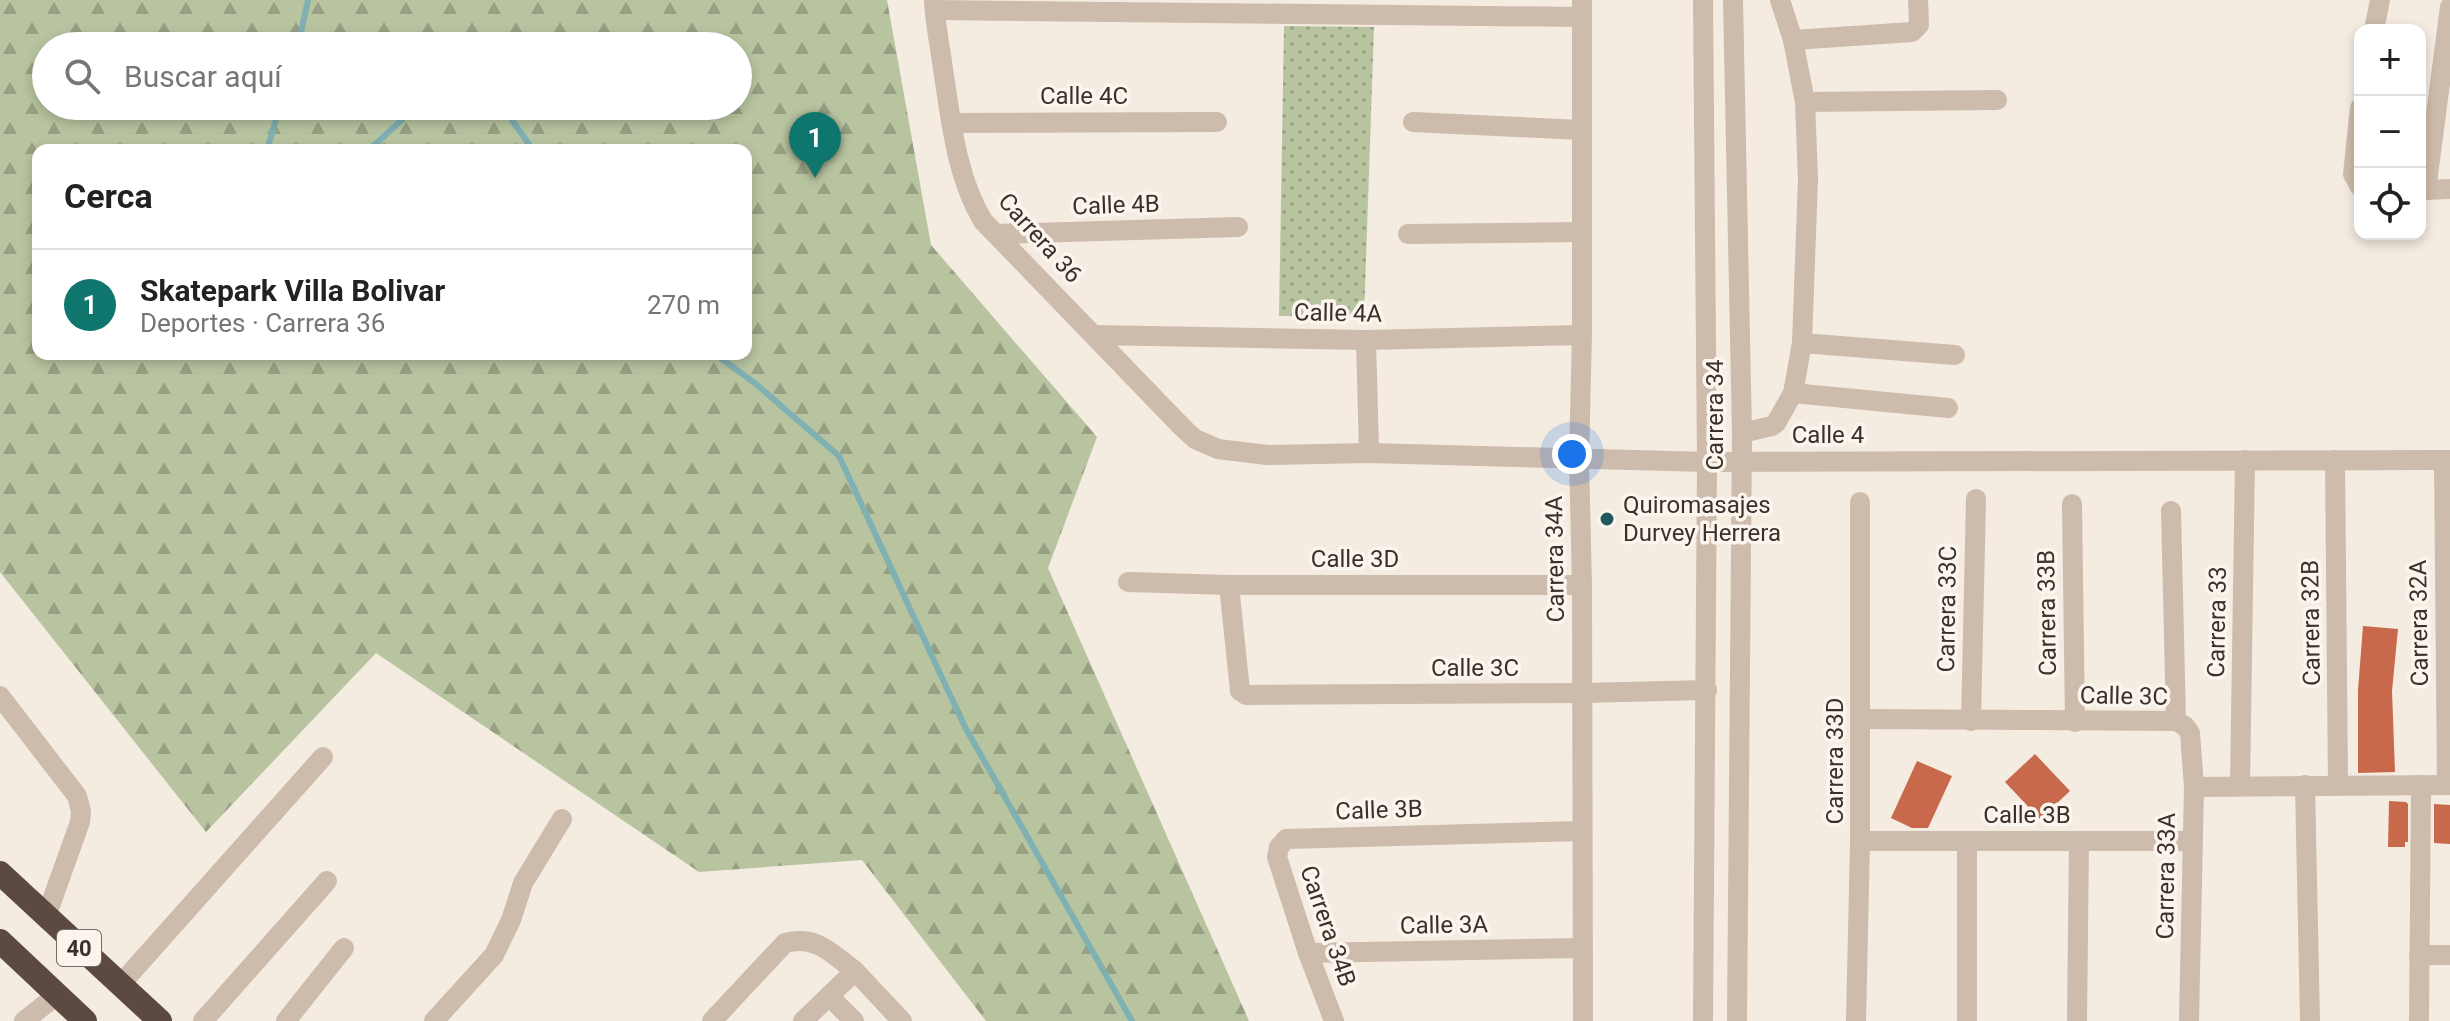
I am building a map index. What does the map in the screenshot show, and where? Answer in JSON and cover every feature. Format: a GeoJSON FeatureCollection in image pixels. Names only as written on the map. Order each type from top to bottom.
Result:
{"type":"FeatureCollection","features":[{"type":"Feature","properties":{"kind":"highway","name":"40"},"geometry":{"type":"LineString","coordinates":[[0,873],[160,1021]]}},
{"type":"Feature","properties":{"kind":"highway","name":"40"},"geometry":{"type":"LineString","coordinates":[[0,941],[85,1021]]}},
{"type":"Feature","properties":{"kind":"street","name":"Carrera 34"},"geometry":{"type":"LineString","coordinates":[[1703,0],[1707,462],[1703,1021]]}},
{"type":"Feature","properties":{"kind":"street","name":"Carrera 34"},"geometry":{"type":"LineString","coordinates":[[1733,0],[1742,433],[1737,1021]]}},
{"type":"Feature","properties":{"kind":"street"},"geometry":{"type":"LineString","coordinates":[[1742,433],[1776,423],[1793,393],[1802,343],[1808,179],[1805,102],[1793,40],[1780,0]]}},
{"type":"Feature","properties":{"kind":"street"},"geometry":{"type":"LineString","coordinates":[[1793,40],[1912,32],[1919,25],[1918,0]]}},
{"type":"Feature","properties":{"kind":"street"},"geometry":{"type":"LineString","coordinates":[[2375,24],[2380,0]]}},
{"type":"Feature","properties":{"kind":"street"},"geometry":{"type":"LineString","coordinates":[[935,5],[1582,8]]}},
{"type":"Feature","properties":{"kind":"street","name":"Carrera 36"},"geometry":{"type":"LineString","coordinates":[[935,5],[952,123],[971,196],[983,221],[1183,428],[1208,446]]}},
{"type":"Feature","properties":{"kind":"street"},"geometry":{"type":"LineString","coordinates":[[2426,170],[2450,7]]}},
{"type":"Feature","properties":{"kind":"street","name":"Carrera 34A"},"geometry":{"type":"LineString","coordinates":[[1582,8],[1579,457],[1583,1021]]}},
{"type":"Feature","properties":{"kind":"street"},"geometry":{"type":"LineString","coordinates":[[1805,102],[1997,100]]}},
{"type":"Feature","properties":{"kind":"street","name":"Calle 4C"},"geometry":{"type":"LineString","coordinates":[[952,123],[1217,122]]}},
{"type":"Feature","properties":{"kind":"street"},"geometry":{"type":"LineString","coordinates":[[1413,122],[1581,130]]}},
{"type":"Feature","properties":{"kind":"street"},"geometry":{"type":"LineString","coordinates":[[2426,190],[2450,189]]}},
{"type":"Feature","properties":{"kind":"street","name":"Calle 4B"},"geometry":{"type":"LineString","coordinates":[[996,234],[1238,227]]}},
{"type":"Feature","properties":{"kind":"street"},"geometry":{"type":"LineString","coordinates":[[1408,234],[1581,232]]}},
{"type":"Feature","properties":{"kind":"street","name":"Calle 4A"},"geometry":{"type":"LineString","coordinates":[[1094,335],[1366,340],[1582,335]]}},
{"type":"Feature","properties":{"kind":"street"},"geometry":{"type":"LineString","coordinates":[[1366,340],[1369,453]]}},
{"type":"Feature","properties":{"kind":"street"},"geometry":{"type":"LineString","coordinates":[[1802,343],[1955,355]]}},
{"type":"Feature","properties":{"kind":"street"},"geometry":{"type":"LineString","coordinates":[[1793,393],[1948,408]]}},
{"type":"Feature","properties":{"kind":"street","name":"Calle 4"},"geometry":{"type":"LineString","coordinates":[[1208,446],[1248,455],[1369,453],[1707,462],[2447,460]]}},
{"type":"Feature","properties":{"kind":"street","name":"Carrera 33"},"geometry":{"type":"LineString","coordinates":[[2240,785],[2245,460]]}},
{"type":"Feature","properties":{"kind":"street","name":"Carrera 32B"},"geometry":{"type":"LineString","coordinates":[[2335,460],[2338,785]]}},
{"type":"Feature","properties":{"kind":"street","name":"Carrera 32A"},"geometry":{"type":"LineString","coordinates":[[2447,460],[2449,785]]}},
{"type":"Feature","properties":{"kind":"street","name":"Carrera 33C"},"geometry":{"type":"LineString","coordinates":[[1971,721],[1976,499]]}},
{"type":"Feature","properties":{"kind":"street","name":"Carrera 33D"},"geometry":{"type":"LineString","coordinates":[[1856,1021],[1861,719],[1860,502]]}},
{"type":"Feature","properties":{"kind":"street","name":"Carrera 33B"},"geometry":{"type":"LineString","coordinates":[[2072,504],[2075,722]]}},
{"type":"Feature","properties":{"kind":"street","name":"Carrera 33A"},"geometry":{"type":"LineString","coordinates":[[2171,511],[2183,727],[2194,787],[2189,1021]]}},
{"type":"Feature","properties":{"kind":"street","name":"Calle 3D"},"geometry":{"type":"LineString","coordinates":[[1128,582],[1582,585]]}},
{"type":"Feature","properties":{"kind":"street","name":"Calle 3C"},"geometry":{"type":"LineString","coordinates":[[1229,585],[1242,693],[1707,690]]}},
{"type":"Feature","properties":{"kind":"street"},"geometry":{"type":"LineString","coordinates":[[0,696],[77,796],[81,811],[80,822],[46,917]]}},
{"type":"Feature","properties":{"kind":"street","name":"Calle 3C"},"geometry":{"type":"LineString","coordinates":[[1861,719],[2183,727]]}},
{"type":"Feature","properties":{"kind":"street"},"geometry":{"type":"LineString","coordinates":[[120,985],[323,757]]}},
{"type":"Feature","properties":{"kind":"street"},"geometry":{"type":"LineString","coordinates":[[2305,785],[2310,1021]]}},
{"type":"Feature","properties":{"kind":"street"},"geometry":{"type":"LineString","coordinates":[[2419,1021],[2421,785]]}},
{"type":"Feature","properties":{"kind":"street"},"geometry":{"type":"LineString","coordinates":[[2194,787],[2449,785]]}},
{"type":"Feature","properties":{"kind":"street"},"geometry":{"type":"LineString","coordinates":[[434,1021],[494,955],[511,920],[523,883],[562,819]]}},
{"type":"Feature","properties":{"kind":"street","name":"Calle 3B"},"geometry":{"type":"LineString","coordinates":[[1279,847],[1286,839],[1581,831]]}},
{"type":"Feature","properties":{"kind":"street","name":"Calle 3B"},"geometry":{"type":"LineString","coordinates":[[1860,841],[2193,841]]}},
{"type":"Feature","properties":{"kind":"street"},"geometry":{"type":"LineString","coordinates":[[1967,841],[1967,1021]]}},
{"type":"Feature","properties":{"kind":"street"},"geometry":{"type":"LineString","coordinates":[[2077,1021],[2079,841]]}},
{"type":"Feature","properties":{"kind":"street","name":"Carrera 34B"},"geometry":{"type":"LineString","coordinates":[[1279,847],[1277,857],[1334,1021]]}},
{"type":"Feature","properties":{"kind":"street"},"geometry":{"type":"LineString","coordinates":[[203,1021],[327,881]]}},
{"type":"Feature","properties":{"kind":"street"},"geometry":{"type":"LineString","coordinates":[[712,1021],[785,943],[799,939],[816,942],[855,971],[902,1021]]}},
{"type":"Feature","properties":{"kind":"street"},"geometry":{"type":"LineString","coordinates":[[286,1021],[344,948]]}},
{"type":"Feature","properties":{"kind":"street","name":"Calle 3A"},"geometry":{"type":"LineString","coordinates":[[1308,953],[1581,948]]}},
{"type":"Feature","properties":{"kind":"street"},"geometry":{"type":"LineString","coordinates":[[2419,955],[2450,955]]}},
{"type":"Feature","properties":{"kind":"street"},"geometry":{"type":"LineString","coordinates":[[803,1021],[855,971]]}},
{"type":"Feature","properties":{"kind":"street"},"geometry":{"type":"LineString","coordinates":[[24,1021],[57,995]]}},
{"type":"Feature","properties":{"kind":"street"},"geometry":{"type":"LineString","coordinates":[[829,996],[854,1021]]}},
{"type":"Feature","properties":{"kind":"green space"},"geometry":{"type":"Polygon","coordinates":[[[0,0],[887,0],[931,245],[1097,437],[1048,568],[1249,1021],[986,1021],[862,860],[699,872],[376,653],[206,832],[0,572],[0,0]]]}},
{"type":"Feature","properties":{"kind":"green space"},"geometry":{"type":"Polygon","coordinates":[[[1284,26],[1374,27],[1364,317],[1279,316],[1284,26]]]}},
{"type":"Feature","properties":{"kind":"building"},"geometry":{"type":"Polygon","coordinates":[[[2363,626],[2398,629],[2392,691],[2395,772],[2358,773],[2358,690],[2363,626]]]}},
{"type":"Feature","properties":{"kind":"building"},"geometry":{"type":"Polygon","coordinates":[[[2035,754],[2070,791],[2040,819],[2005,782],[2035,754]]]}},
{"type":"Feature","properties":{"kind":"building"},"geometry":{"type":"Polygon","coordinates":[[[1917,761],[1952,776],[1928,828],[1912,828],[1891,818],[1917,761]]]}},
{"type":"Feature","properties":{"kind":"building"},"geometry":{"type":"Polygon","coordinates":[[[2389,801],[2408,804],[2408,842],[2405,842],[2405,847],[2388,847],[2389,801]]]}},
{"type":"Feature","properties":{"kind":"building"},"geometry":{"type":"Polygon","coordinates":[[[2434,804],[2450,805],[2450,844],[2434,843],[2434,804]]]}},
{"type":"Feature","properties":{"kind":"waterway"},"geometry":{"type":"LineString","coordinates":[[301,32],[308,0]]}},
{"type":"Feature","properties":{"kind":"waterway"},"geometry":{"type":"LineString","coordinates":[[269,144],[276,120]]}},
{"type":"Feature","properties":{"kind":"waterway"},"geometry":{"type":"LineString","coordinates":[[376,144],[402,120]]}},
{"type":"Feature","properties":{"kind":"waterway"},"geometry":{"type":"LineString","coordinates":[[512,120],[529,144]]}},
{"type":"Feature","properties":{"kind":"waterway"},"geometry":{"type":"LineString","coordinates":[[723,360],[756,384],[839,456],[965,727],[1132,1021]]}},
{"type":"Feature","properties":{"kind":"place","name":"Skatepark Villa Bolivar"},"geometry":{"type":"Point","coordinates":[815,178]}},
{"type":"Feature","properties":{"kind":"place","name":"Quiromasajes Durvey Herrera"},"geometry":{"type":"Point","coordinates":[1607,519]}}]}
